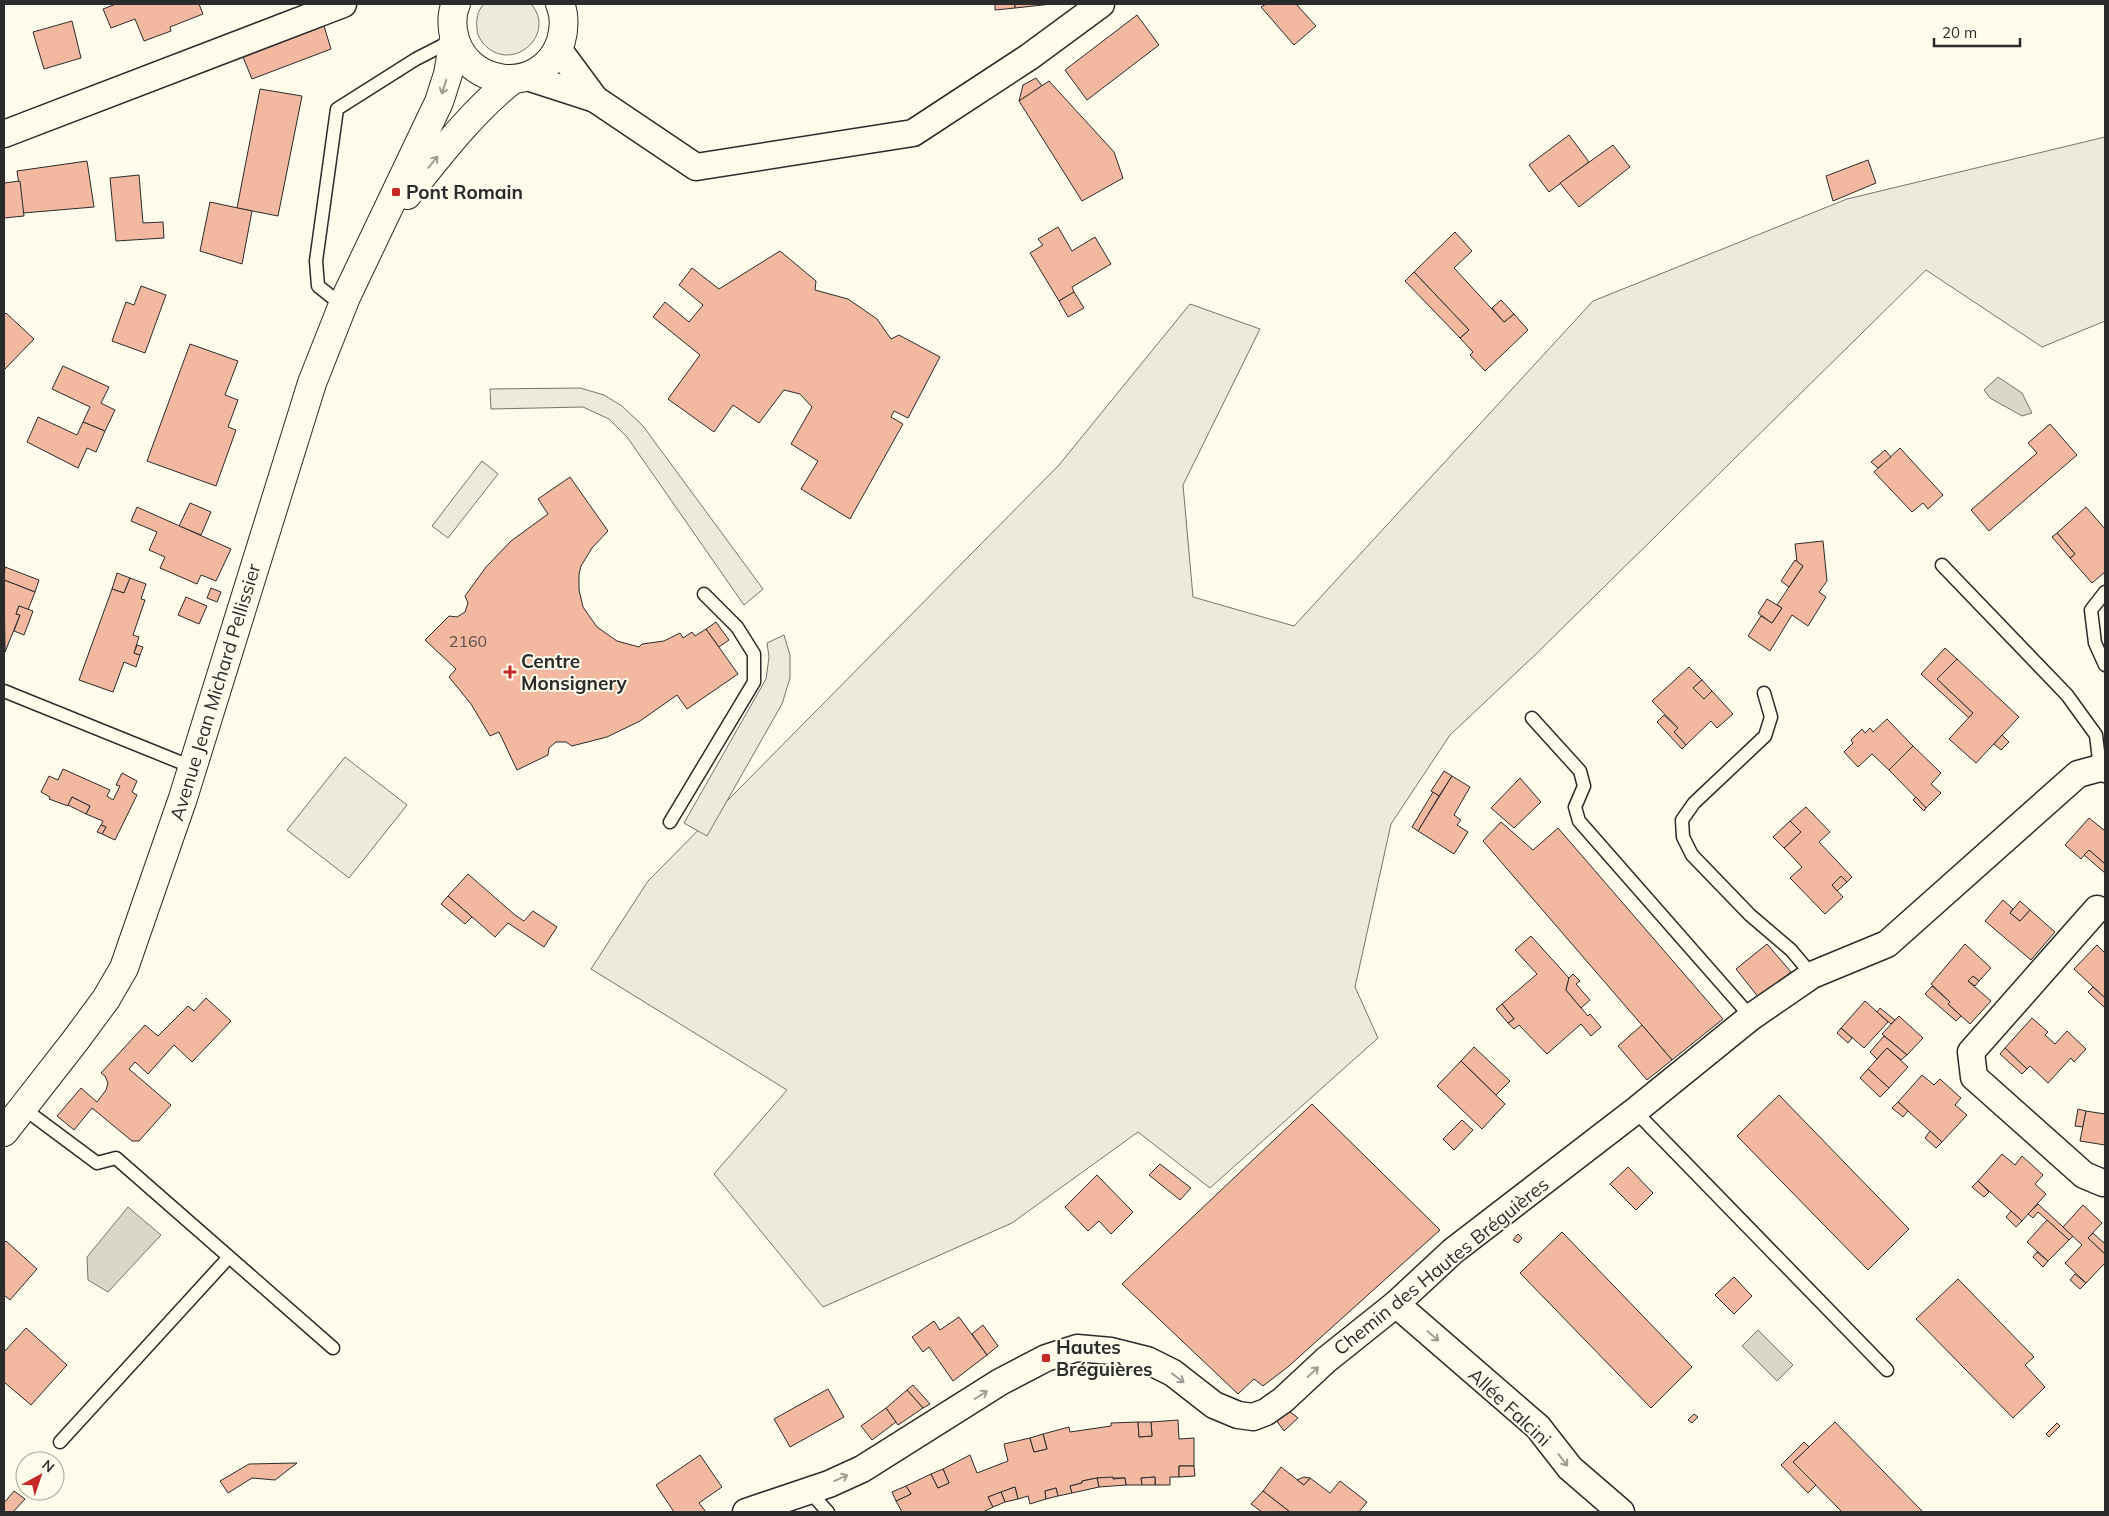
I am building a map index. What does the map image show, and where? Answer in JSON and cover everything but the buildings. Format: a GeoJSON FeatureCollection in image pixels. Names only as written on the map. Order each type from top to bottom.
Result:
{"type":"FeatureCollection","features":[{"type":"Feature","properties":{"kind":"street"},"geometry":{"type":"LineString","coordinates":[[4,134],[343,4]]}},
{"type":"Feature","properties":{"kind":"street","name":"Avenue Jean Michard Pellissier"},"geometry":{"type":"LineString","coordinates":[[4,1132],[101,1006],[124,968],[192,767],[312,383],[342,305],[439,102],[448,74],[454,39],[452,23],[456,4]]}},
{"type":"Feature","properties":{"kind":"street"},"geometry":{"type":"LineString","coordinates":[[562,5],[564,21],[558,49],[596,99],[696,167],[913,132],[1028,57],[1101,4]]}},
{"type":"Feature","properties":{"kind":"street"},"geometry":{"type":"LineString","coordinates":[[454,39],[460,53],[470,65],[483,74],[497,79],[519,78],[596,99]]}},
{"type":"Feature","properties":{"kind":"street","name":"Avenue Jean Michard Pellissier"},"geometry":{"type":"LineString","coordinates":[[380,227],[465,123],[488,99],[519,78],[539,70],[550,61],[558,49]]}},
{"type":"Feature","properties":{"kind":"street","name":"Chemin des Hautes Bréguières"},"geometry":{"type":"LineString","coordinates":[[746,1512],[829,1484],[862,1469],[1000,1382],[1046,1358],[1077,1348],[1111,1351],[1147,1360],[1173,1373],[1214,1405],[1238,1415],[1253,1418],[1266,1412],[1283,1400],[1326,1360],[1396,1304],[1452,1251],[1635,1111],[1751,1017],[1812,975],[1887,944],[2078,774],[2104,766]]}},
{"type":"Feature","properties":{"kind":"street"},"geometry":{"type":"LineString","coordinates":[[2096,909],[1972,1052],[1974,1077],[2084,1176],[2104,1186]]}},
{"type":"Feature","properties":{"kind":"street","name":"Allée Falcini"},"geometry":{"type":"LineString","coordinates":[[1396,1304],[1538,1427],[1570,1468],[1621,1512]]}},
{"type":"Feature","properties":{"kind":"lane"},"geometry":{"type":"LineString","coordinates":[[342,305],[318,286],[316,261],[337,109],[416,59],[454,39]]}},
{"type":"Feature","properties":{"kind":"lane"},"geometry":{"type":"LineString","coordinates":[[1942,565],[2068,695],[2096,735],[2104,766]]}},
{"type":"Feature","properties":{"kind":"lane"},"geometry":{"type":"LineString","coordinates":[[2105,592],[2091,610],[2095,643],[2105,665]]}},
{"type":"Feature","properties":{"kind":"lane"},"geometry":{"type":"LineString","coordinates":[[670,822],[754,682],[754,654],[737,627],[704,594]]}},
{"type":"Feature","properties":{"kind":"lane"},"geometry":{"type":"LineString","coordinates":[[4,691],[192,767]]}},
{"type":"Feature","properties":{"kind":"lane"},"geometry":{"type":"LineString","coordinates":[[1764,692],[1771,717],[1765,736],[1694,804],[1682,820],[1683,837],[1692,855],[1750,915],[1791,950],[1812,975]]}},
{"type":"Feature","properties":{"kind":"lane"},"geometry":{"type":"LineString","coordinates":[[1532,718],[1580,770],[1584,786],[1575,807],[1579,821],[1751,1017]]}},
{"type":"Feature","properties":{"kind":"lane"},"geometry":{"type":"LineString","coordinates":[[23,1108],[97,1163],[116,1158],[333,1348]]}},
{"type":"Feature","properties":{"kind":"lane"},"geometry":{"type":"LineString","coordinates":[[1635,1111],[1887,1370]]}},
{"type":"Feature","properties":{"kind":"lane"},"geometry":{"type":"LineString","coordinates":[[60,1442],[229,1257]]}},
{"type":"Feature","properties":{"kind":"lane"},"geometry":{"type":"LineString","coordinates":[[808,1490],[828,1512]]}},
{"type":"Feature","properties":{"kind":"shaded area"},"geometry":{"type":"Polygon","coordinates":[[[484,4],[531,4],[538,15],[539,26],[536,36],[530,45],[521,52],[510,55],[499,54],[488,48],[482,42],[477,32],[478,13],[484,4]]]}},
{"type":"Feature","properties":{"kind":"shaded area"},"geometry":{"type":"Polygon","coordinates":[[[2105,137],[2105,321],[2042,347],[1926,270],[1535,655],[1450,735],[1391,824],[1355,987],[1378,1038],[1210,1188],[1138,1132],[1012,1223],[823,1307],[714,1174],[787,1090],[591,969],[648,881],[1059,465],[1190,304],[1260,329],[1183,485],[1193,597],[1294,626],[1593,301],[1847,199],[2105,137]]]}},
{"type":"Feature","properties":{"kind":"shaded area"},"geometry":{"type":"Polygon","coordinates":[[[1998,377],[2022,393],[2032,413],[2022,416],[1990,398],[1984,390],[1998,377]]]}},
{"type":"Feature","properties":{"kind":"shaded area"},"geometry":{"type":"Polygon","coordinates":[[[580,388],[604,395],[622,406],[643,426],[763,589],[744,605],[627,437],[609,419],[583,407],[491,409],[490,389],[580,388]]]}},
{"type":"Feature","properties":{"kind":"shaded area"},"geometry":{"type":"Polygon","coordinates":[[[482,461],[498,474],[448,538],[432,526],[482,461]]]}},
{"type":"Feature","properties":{"kind":"shaded area"},"geometry":{"type":"Polygon","coordinates":[[[784,635],[790,655],[790,678],[782,704],[707,836],[684,823],[766,679],[769,657],[767,643],[784,635]]]}},
{"type":"Feature","properties":{"kind":"shaded area"},"geometry":{"type":"Polygon","coordinates":[[[345,757],[407,805],[349,878],[287,830],[345,757]]]}},
{"type":"Feature","properties":{"kind":"shaded area"},"geometry":{"type":"Polygon","coordinates":[[[128,1207],[161,1235],[108,1292],[88,1280],[87,1257],[128,1207]]]}},
{"type":"Feature","properties":{"kind":"shaded area"},"geometry":{"type":"Polygon","coordinates":[[[1758,1330],[1793,1365],[1777,1381],[1742,1346],[1758,1330]]]}},
{"type":"Feature","properties":{"kind":"place","name":"Pont Romain"},"geometry":{"type":"Point","coordinates":[396,192]}},
{"type":"Feature","properties":{"kind":"place","name":"Centre Monsignery"},"geometry":{"type":"Point","coordinates":[510,672]}},
{"type":"Feature","properties":{"kind":"place","name":"Hautes Bréguières"},"geometry":{"type":"Point","coordinates":[1046,1358]}}]}
